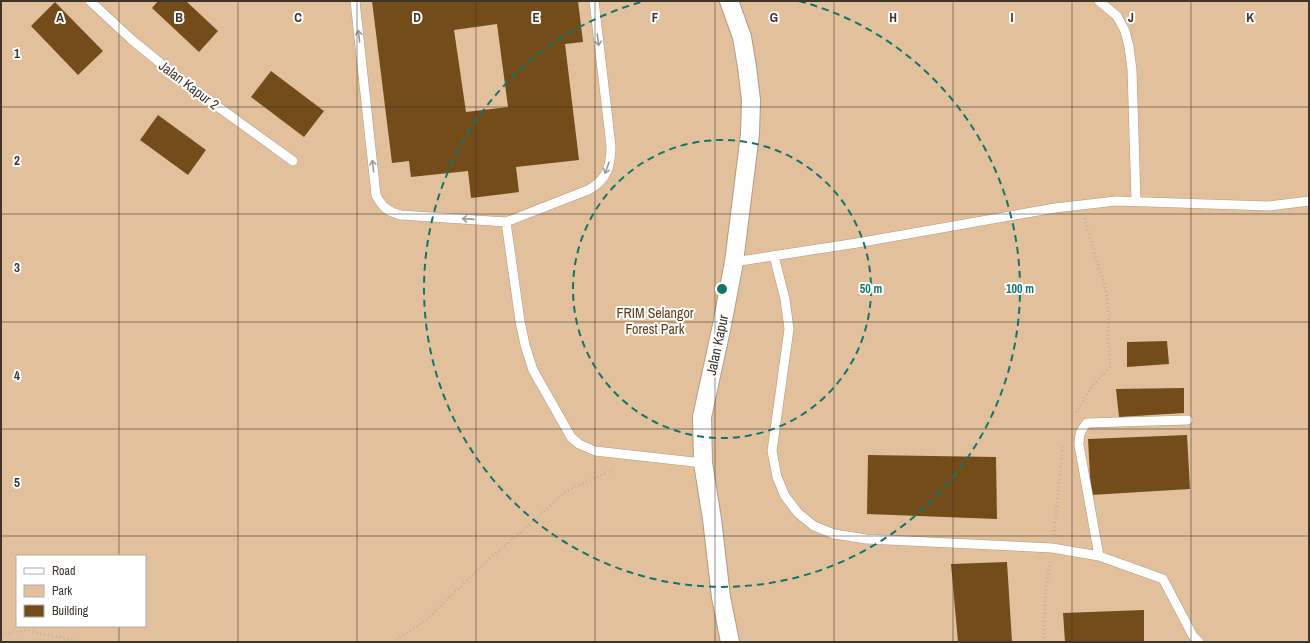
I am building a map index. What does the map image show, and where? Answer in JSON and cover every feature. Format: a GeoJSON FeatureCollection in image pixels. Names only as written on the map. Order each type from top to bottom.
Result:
{"type":"FeatureCollection","features":[{"type":"Feature","properties":{"kind":"street","name":"Jalan Kapur"},"geometry":{"type":"LineString","coordinates":[[729,1],[742,37],[747,67],[751,100],[750,134],[734,262],[702,417],[703,463],[712,519],[721,597],[730,642]]}},
{"type":"Feature","properties":{"kind":"lane","name":"Jalan Kapur 2"},"geometry":{"type":"LineString","coordinates":[[90,1],[131,39],[181,80],[293,161]]}},
{"type":"Feature","properties":{"kind":"lane"},"geometry":{"type":"LineString","coordinates":[[355,1],[376,195],[381,204],[386,210],[401,215],[506,222],[598,185],[607,171],[611,156],[611,146],[594,1]]}},
{"type":"Feature","properties":{"kind":"lane"},"geometry":{"type":"LineString","coordinates":[[1099,1],[1117,16],[1125,31],[1129,47],[1132,70],[1136,201]]}},
{"type":"Feature","properties":{"kind":"lane"},"geometry":{"type":"LineString","coordinates":[[734,262],[857,243],[1055,208],[1116,201],[1269,206],[1309,201]]}},
{"type":"Feature","properties":{"kind":"lane"},"geometry":{"type":"LineString","coordinates":[[506,222],[520,321],[525,345],[533,370],[571,437],[579,444],[595,452],[703,463]]}},
{"type":"Feature","properties":{"kind":"lane"},"geometry":{"type":"LineString","coordinates":[[774,256],[785,299],[789,329],[772,451],[785,496],[798,513],[814,526],[834,534],[859,538],[1052,548],[1099,556],[1163,579],[1193,636],[1199,642]]}},
{"type":"Feature","properties":{"kind":"lane"},"geometry":{"type":"LineString","coordinates":[[1099,556],[1079,445],[1079,435],[1081,430],[1087,423],[1188,420]]}},
{"type":"Feature","properties":{"kind":"path"},"geometry":{"type":"LineString","coordinates":[[393,642],[425,621],[489,559],[565,492],[644,456]]}},
{"type":"Feature","properties":{"kind":"path"},"geometry":{"type":"LineString","coordinates":[[1,635],[24,630],[81,642]]}},
{"type":"Feature","properties":{"kind":"green space","name":"FRIM Selangor Forest Park"},"geometry":{"type":"Polygon","coordinates":[[[1,1],[1309,1],[1309,642],[1,642],[1,1]]]}},
{"type":"Feature","properties":{"kind":"building"},"geometry":{"type":"Polygon","coordinates":[[[158,1],[186,1],[218,31],[199,52],[152,8],[158,1]]]}},
{"type":"Feature","properties":{"kind":"building"},"geometry":{"type":"Polygon","coordinates":[[[372,1],[578,1],[583,42],[565,44],[579,160],[516,167],[519,192],[471,198],[468,171],[411,177],[409,161],[392,163],[372,1]],[[497,24],[454,30],[466,112],[508,107],[497,24]]]}},
{"type":"Feature","properties":{"kind":"building"},"geometry":{"type":"Polygon","coordinates":[[[55,2],[103,51],[78,75],[31,26],[55,2]]]}},
{"type":"Feature","properties":{"kind":"building"},"geometry":{"type":"Polygon","coordinates":[[[271,71],[324,111],[304,137],[251,97],[271,71]]]}},
{"type":"Feature","properties":{"kind":"building"},"geometry":{"type":"Polygon","coordinates":[[[158,115],[206,150],[188,175],[140,140],[158,115]]]}},
{"type":"Feature","properties":{"kind":"building"},"geometry":{"type":"Polygon","coordinates":[[[1167,341],[1169,364],[1127,367],[1127,342],[1167,341]]]}},
{"type":"Feature","properties":{"kind":"building"},"geometry":{"type":"Polygon","coordinates":[[[1184,388],[1184,413],[1119,417],[1116,389],[1184,388]]]}},
{"type":"Feature","properties":{"kind":"building"},"geometry":{"type":"Polygon","coordinates":[[[1187,435],[1190,489],[1091,495],[1088,439],[1187,435]]]}},
{"type":"Feature","properties":{"kind":"building"},"geometry":{"type":"Polygon","coordinates":[[[868,455],[996,457],[997,519],[867,514],[868,455]]]}},
{"type":"Feature","properties":{"kind":"building"},"geometry":{"type":"Polygon","coordinates":[[[1007,562],[1012,642],[958,642],[951,564],[1007,562]]]}},
{"type":"Feature","properties":{"kind":"building"},"geometry":{"type":"Polygon","coordinates":[[[1144,610],[1144,642],[1065,642],[1063,613],[1144,610]]]}}]}
